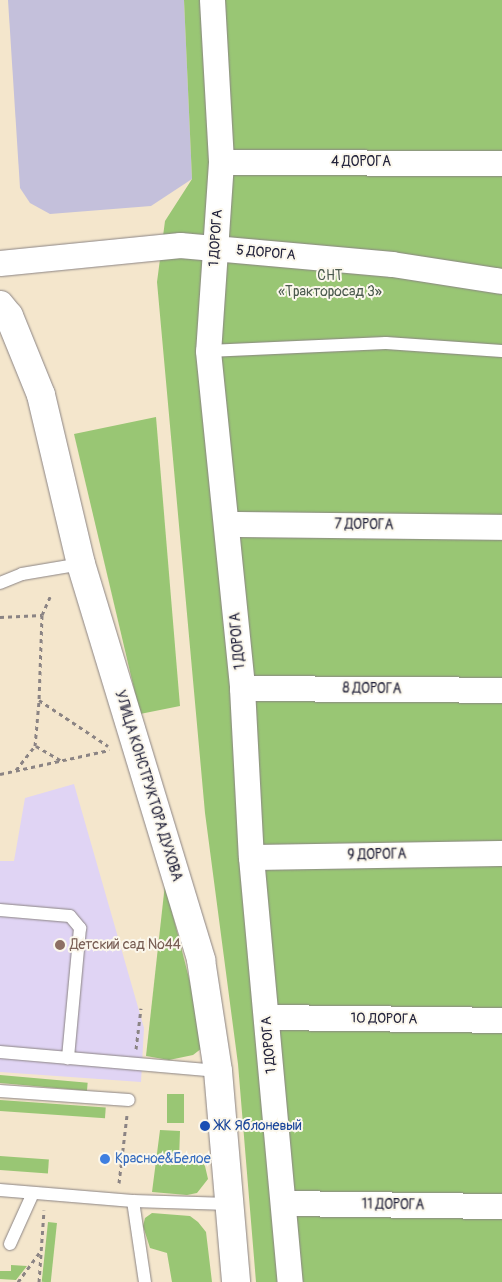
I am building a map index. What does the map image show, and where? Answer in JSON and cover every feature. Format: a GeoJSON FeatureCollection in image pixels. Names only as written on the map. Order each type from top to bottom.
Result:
{"type":"FeatureCollection","features":[{"type":"Feature","properties":{"kind":"street","name":"1 ДОРОГА"},"geometry":{"type":"LineString","coordinates":[[212,0],[221,162],[208,351],[227,524],[242,688],[251,857],[290,1282]]}},
{"type":"Feature","properties":{"kind":"street","name":"4 ДОРОГА"},"geometry":{"type":"LineString","coordinates":[[221,162],[502,163]]}},
{"type":"Feature","properties":{"kind":"street","name":"5 ДОРОГА"},"geometry":{"type":"LineString","coordinates":[[0,263],[180,245],[392,264],[502,281]]}},
{"type":"Feature","properties":{"kind":"street","name":"УЛИЦА КОНСТРУКТОРА ДУХОВА"},"geometry":{"type":"LineString","coordinates":[[3,312],[41,395],[80,564],[201,960],[218,1071],[236,1282]]}},
{"type":"Feature","properties":{"kind":"street","name":"7 ДОРОГА"},"geometry":{"type":"LineString","coordinates":[[227,524],[502,527]]}},
{"type":"Feature","properties":{"kind":"street","name":"8 ДОРОГА"},"geometry":{"type":"LineString","coordinates":[[242,688],[502,690]]}},
{"type":"Feature","properties":{"kind":"street","name":"9 ДОРОГА"},"geometry":{"type":"LineString","coordinates":[[251,857],[502,853]]}},
{"type":"Feature","properties":{"kind":"street","name":"10 ДОРОГА"},"geometry":{"type":"LineString","coordinates":[[267,1017],[502,1020]]}},
{"type":"Feature","properties":{"kind":"street","name":"11 ДОРОГА"},"geometry":{"type":"LineString","coordinates":[[283,1203],[502,1206]]}},
{"type":"Feature","properties":{"kind":"lane"},"geometry":{"type":"LineString","coordinates":[[208,351],[386,343],[502,351]]}},
{"type":"Feature","properties":{"kind":"lane"},"geometry":{"type":"LineString","coordinates":[[0,583],[22,574],[80,564]]}},
{"type":"Feature","properties":{"kind":"lane"},"geometry":{"type":"LineString","coordinates":[[0,910],[70,916],[80,928],[68,1058]]}},
{"type":"Feature","properties":{"kind":"lane"},"geometry":{"type":"LineString","coordinates":[[0,1052],[218,1071]]}},
{"type":"Feature","properties":{"kind":"lane"},"geometry":{"type":"LineString","coordinates":[[0,1092],[129,1100]]}},
{"type":"Feature","properties":{"kind":"lane"},"geometry":{"type":"LineString","coordinates":[[0,1190],[133,1201],[229,1204]]}},
{"type":"Feature","properties":{"kind":"lane"},"geometry":{"type":"LineString","coordinates":[[10,1244],[39,1194]]}},
{"type":"Feature","properties":{"kind":"lane"},"geometry":{"type":"LineString","coordinates":[[133,1201],[145,1282]]}},
{"type":"Feature","properties":{"kind":"path"},"geometry":{"type":"LineString","coordinates":[[15,771],[35,746],[39,700],[42,615],[50,596]]}},
{"type":"Feature","properties":{"kind":"path"},"geometry":{"type":"LineString","coordinates":[[0,617],[42,615]]}},
{"type":"Feature","properties":{"kind":"path"},"geometry":{"type":"LineString","coordinates":[[0,774],[61,761],[108,748],[39,700]]}},
{"type":"Feature","properties":{"kind":"path"},"geometry":{"type":"LineString","coordinates":[[35,746],[61,761]]}},
{"type":"Feature","properties":{"kind":"path"},"geometry":{"type":"LineString","coordinates":[[118,1190],[129,1100]]}},
{"type":"Feature","properties":{"kind":"path"},"geometry":{"type":"LineString","coordinates":[[38,1282],[41,1251],[39,1194]]}},
{"type":"Feature","properties":{"kind":"path"},"geometry":{"type":"LineString","coordinates":[[18,1282],[41,1251]]}},
{"type":"Feature","properties":{"kind":"shaded area"},"geometry":{"type":"Polygon","coordinates":[[[8,0],[184,0],[192,179],[151,206],[50,214],[30,203],[20,188],[8,0]]]}},
{"type":"Feature","properties":{"kind":"shaded area","name":"Детский сад №44"},"geometry":{"type":"Polygon","coordinates":[[[74,784],[144,1028],[141,1082],[0,1072],[0,861],[14,861],[25,798],[74,784]]]}},
{"type":"Feature","properties":{"kind":"green space","name":"СНТ «Тракторосад 3»"},"geometry":{"type":"Polygon","coordinates":[[[184,0],[502,0],[502,1282],[256,1282],[238,1064],[205,813],[157,282],[165,221],[192,179],[184,0]]]}},
{"type":"Feature","properties":{"kind":"green space"},"geometry":{"type":"Polygon","coordinates":[[[156,417],[180,706],[140,714],[74,434],[156,417]]]}},
{"type":"Feature","properties":{"kind":"green space"},"geometry":{"type":"Polygon","coordinates":[[[165,884],[206,1045],[193,1055],[169,1060],[146,1056],[165,884]]]}},
{"type":"Feature","properties":{"kind":"green space"},"geometry":{"type":"Polygon","coordinates":[[[0,1075],[88,1083],[87,1091],[0,1083],[0,1075]]]}},
{"type":"Feature","properties":{"kind":"green space"},"geometry":{"type":"Polygon","coordinates":[[[167,1094],[184,1094],[184,1123],[167,1123],[167,1094]]]}},
{"type":"Feature","properties":{"kind":"green space"},"geometry":{"type":"Polygon","coordinates":[[[0,1100],[106,1107],[105,1118],[0,1111],[0,1100]]]}},
{"type":"Feature","properties":{"kind":"green space"},"geometry":{"type":"Polygon","coordinates":[[[160,1130],[180,1131],[179,1160],[201,1161],[205,1166],[208,1179],[197,1193],[187,1195],[152,1192],[160,1130]]]}},
{"type":"Feature","properties":{"kind":"green space"},"geometry":{"type":"Polygon","coordinates":[[[0,1156],[49,1159],[48,1173],[0,1170],[0,1156]]]}},
{"type":"Feature","properties":{"kind":"green space"},"geometry":{"type":"Polygon","coordinates":[[[152,1213],[190,1216],[198,1222],[206,1232],[212,1282],[172,1282],[167,1253],[150,1248],[143,1226],[145,1218],[152,1213]]]}},
{"type":"Feature","properties":{"kind":"green space"},"geometry":{"type":"Polygon","coordinates":[[[48,1222],[57,1223],[51,1282],[42,1282],[48,1222]]]}},
{"type":"Feature","properties":{"kind":"green space"},"geometry":{"type":"Polygon","coordinates":[[[11,1265],[27,1266],[16,1280],[0,1279],[0,1271],[11,1271],[11,1265]]]}},
{"type":"Feature","properties":{"kind":"place","name":"Детский сад №44"},"geometry":{"type":"Point","coordinates":[60,945]}},
{"type":"Feature","properties":{"kind":"place","name":"ЖК Яблоневый"},"geometry":{"type":"Point","coordinates":[205,1126]}},
{"type":"Feature","properties":{"kind":"place","name":"Красное&Белое"},"geometry":{"type":"Point","coordinates":[105,1159]}}]}
